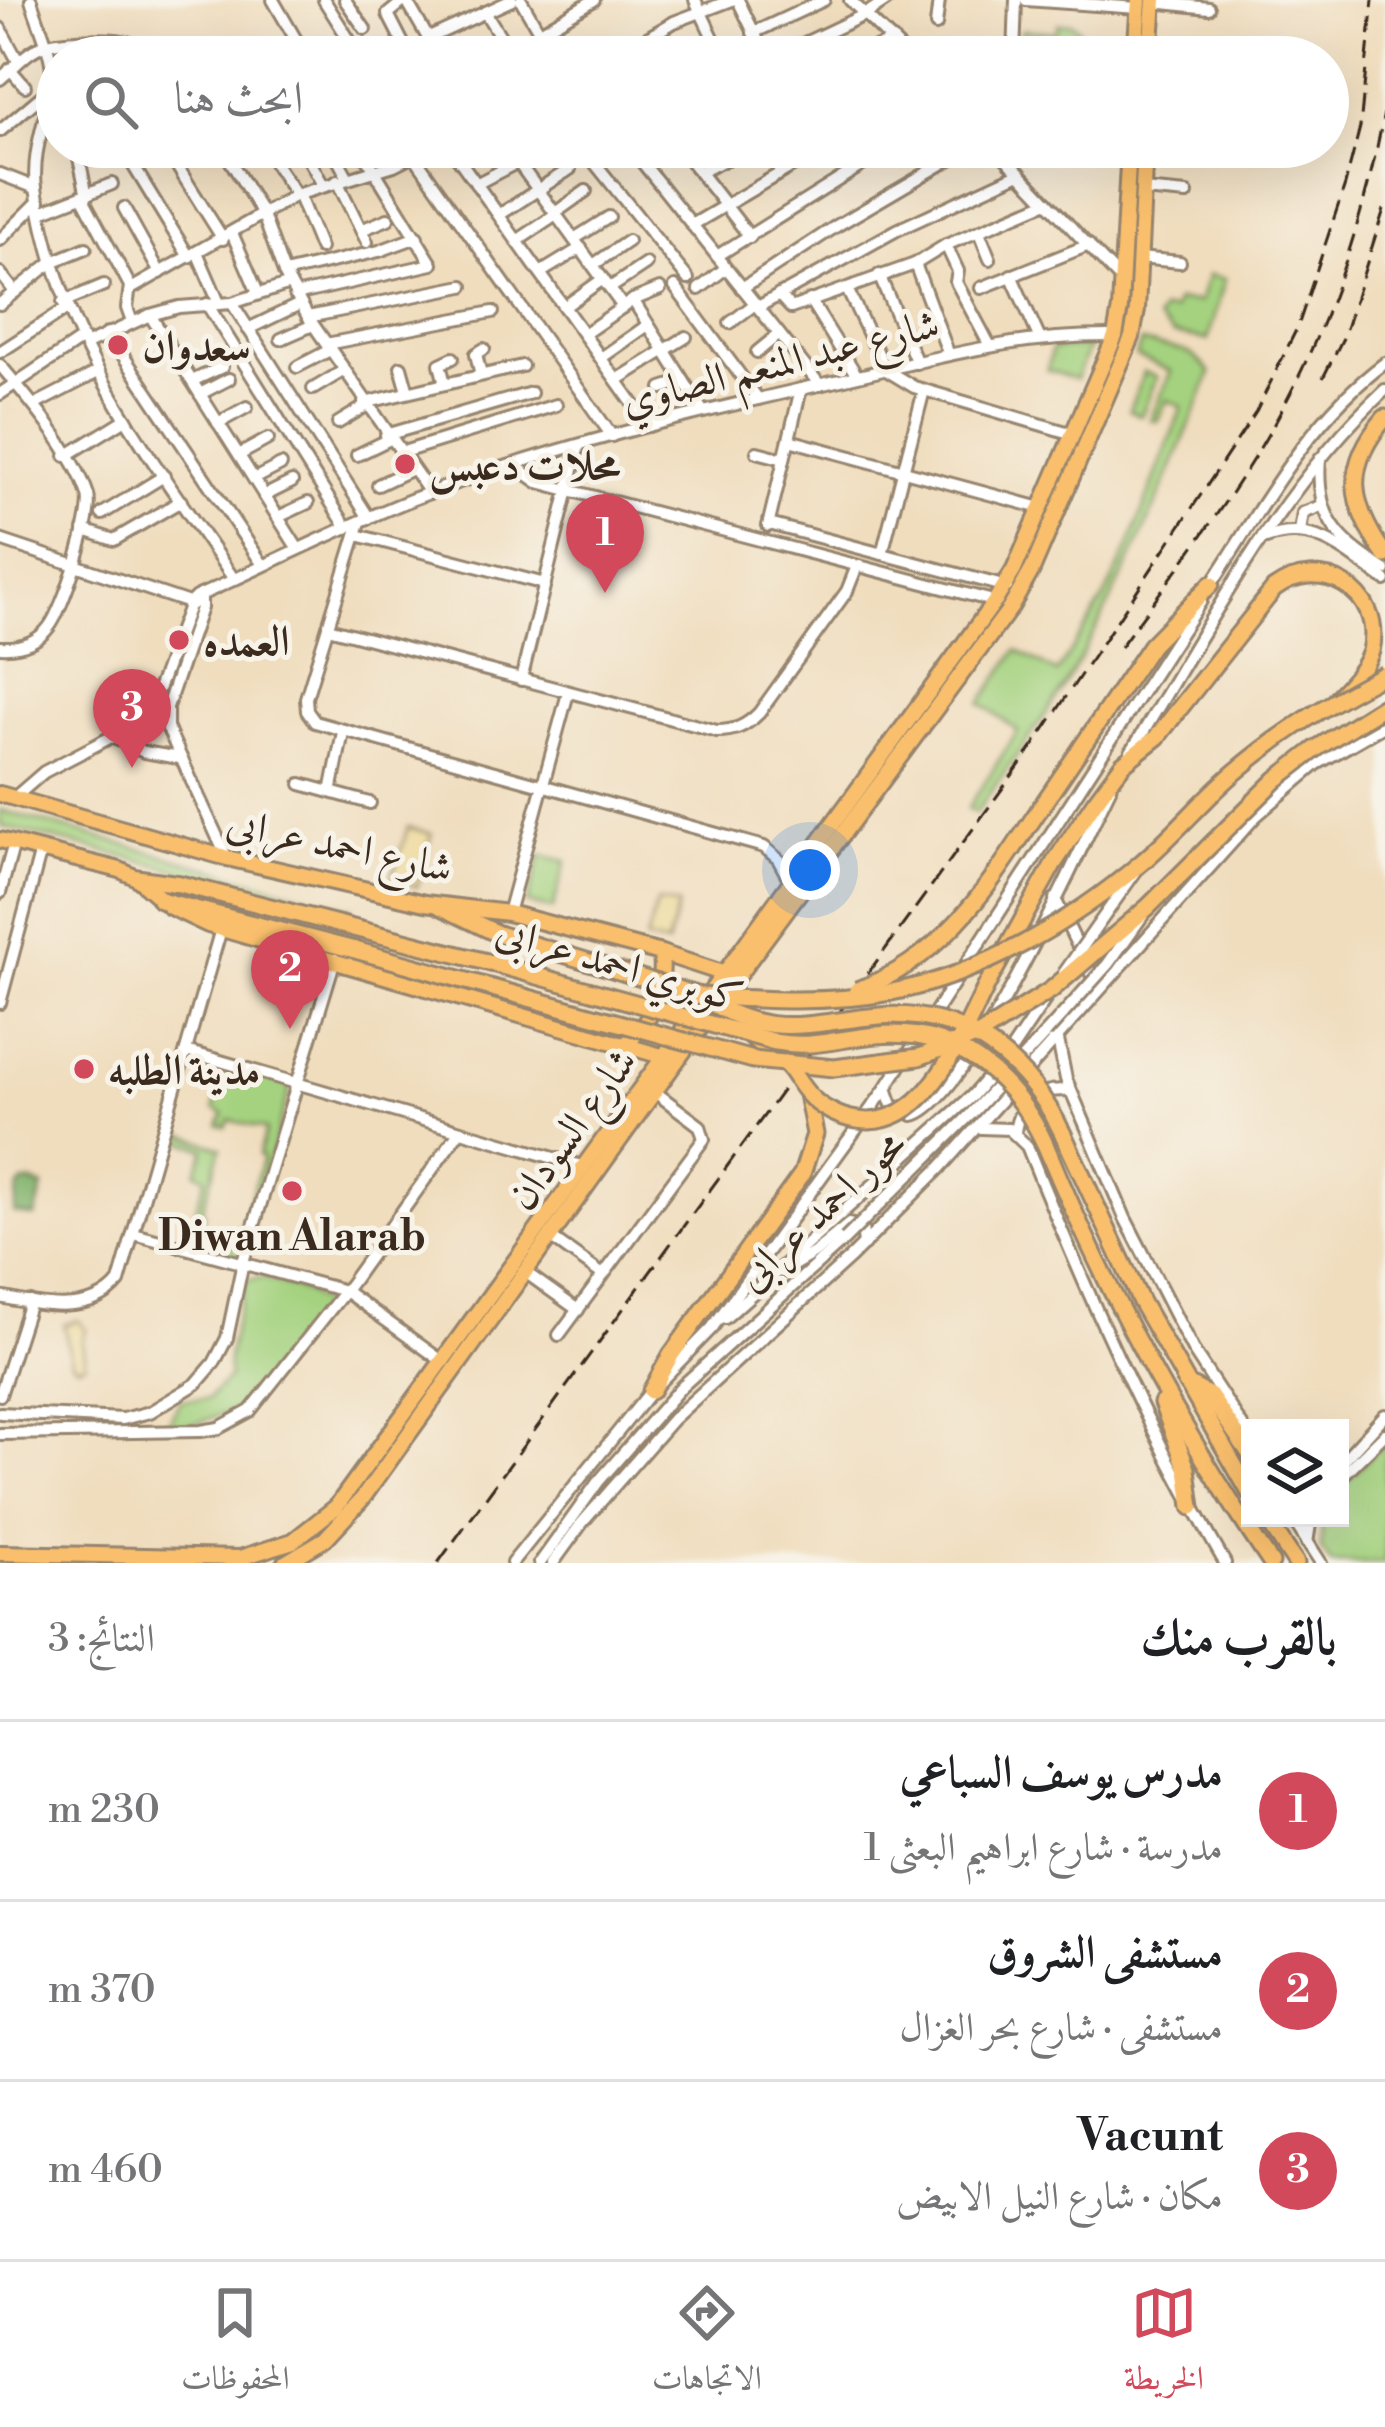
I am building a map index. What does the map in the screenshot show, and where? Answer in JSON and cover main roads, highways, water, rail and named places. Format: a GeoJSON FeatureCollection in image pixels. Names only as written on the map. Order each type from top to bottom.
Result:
{"type":"FeatureCollection","features":[{"type":"Feature","properties":{"kind":"highway"},"geometry":{"type":"LineString","coordinates":[[1383,420],[1362,447],[1354,479],[1371,534],[1385,554]]}},
{"type":"Feature","properties":{"kind":"highway"},"geometry":{"type":"LineString","coordinates":[[807,1094],[834,1112],[861,1121],[908,1111],[929,1091],[1067,842],[1123,764],[1156,737],[1268,596],[1298,576],[1326,574],[1343,581],[1364,599],[1371,616],[1370,652],[1334,702]]}},
{"type":"Feature","properties":{"kind":"highway"},"geometry":{"type":"LineString","coordinates":[[831,998],[894,974],[957,926],[1151,645],[1211,584]]}},
{"type":"Feature","properties":{"kind":"highway","name":"محور احمد عرابى"},"geometry":{"type":"LineString","coordinates":[[700,996],[787,1002],[903,989],[986,960],[1064,919],[1141,863],[1246,763],[1334,702],[1385,674]]}},
{"type":"Feature","properties":{"kind":"highway","name":"محور احمد عرابى"},"geometry":{"type":"LineString","coordinates":[[160,900],[753,1060],[856,1067],[939,1051],[998,1025],[1089,961],[1277,779],[1384,706]]}},
{"type":"Feature","properties":{"kind":"highway","name":"كوبري احمد عرابى"},"geometry":{"type":"LineString","coordinates":[[137,878],[181,884],[458,954],[751,1037],[803,1046],[890,1034],[942,1042],[977,1059],[1027,1108],[1096,1262],[1155,1377]]}},
{"type":"Feature","properties":{"kind":"highway","name":"كوبري احمد عرابى"},"geometry":{"type":"LineString","coordinates":[[440,906],[498,934],[700,996],[747,1018],[789,1027],[893,1016],[955,1026],[983,1039],[1021,1068],[1041,1092],[1120,1261],[1186,1383]]}},
{"type":"Feature","properties":{"kind":"highway"},"geometry":{"type":"LineString","coordinates":[[432,987],[458,954]]}},
{"type":"Feature","properties":{"kind":"highway"},"geometry":{"type":"LineString","coordinates":[[651,1391],[670,1355],[797,1184],[813,1145],[807,1094],[790,1067],[751,1037]]}},
{"type":"Feature","properties":{"kind":"highway"},"geometry":{"type":"LineString","coordinates":[[1155,1377],[1190,1478],[1192,1507]]}},
{"type":"Feature","properties":{"kind":"highway"},"geometry":{"type":"LineString","coordinates":[[1155,1377],[1271,1563]]}},
{"type":"Feature","properties":{"kind":"highway"},"geometry":{"type":"LineString","coordinates":[[1186,1383],[1210,1396],[1241,1441]]}},
{"type":"Feature","properties":{"kind":"highway"},"geometry":{"type":"LineString","coordinates":[[1186,1383],[1241,1477]]}},
{"type":"Feature","properties":{"kind":"highway"},"geometry":{"type":"LineString","coordinates":[[1272,1527],[1296,1563]]}},
{"type":"Feature","properties":{"kind":"main road"},"geometry":{"type":"LineString","coordinates":[[1139,36],[1146,3]]}},
{"type":"Feature","properties":{"kind":"main road"},"geometry":{"type":"LineString","coordinates":[[1146,3],[1148,36]]}},
{"type":"Feature","properties":{"kind":"main road","name":"شارع السودان"},"geometry":{"type":"LineString","coordinates":[[729,976],[790,881],[1005,586],[1115,337],[1128,168]]}},
{"type":"Feature","properties":{"kind":"main road","name":"شارع السودان"},"geometry":{"type":"LineString","coordinates":[[0,1553],[271,1557],[336,1507],[584,1167],[1021,592],[1132,338],[1144,168]]}},
{"type":"Feature","properties":{"kind":"main road"},"geometry":{"type":"LineString","coordinates":[[1081,416],[1096,423]]}},
{"type":"Feature","properties":{"kind":"main road","name":"شارع احمد عرابى"},"geometry":{"type":"LineString","coordinates":[[7,796],[227,858],[440,906],[508,914],[662,953],[729,976]]}},
{"type":"Feature","properties":{"kind":"main road"},"geometry":{"type":"LineString","coordinates":[[7,842],[111,866],[137,878],[160,900],[221,929],[670,1058]]}},
{"type":"Feature","properties":{"kind":"main road"},"geometry":{"type":"LineString","coordinates":[[626,1044],[646,1022],[659,996],[662,953]]}},
{"type":"Feature","properties":{"kind":"main road","name":"شارع السودان"},"geometry":{"type":"LineString","coordinates":[[284,1563],[325,1539],[354,1509],[655,1092],[670,1058]]}},
{"type":"Feature","properties":{"kind":"railway"},"geometry":{"type":"LineString","coordinates":[[438,1563],[1032,748],[1256,412],[1298,326],[1345,185],[1360,127],[1373,0]]}},
{"type":"Feature","properties":{"kind":"railway"},"geometry":{"type":"LineString","coordinates":[[1120,647],[1233,490],[1288,398],[1340,277],[1366,193],[1385,107]]}},
{"type":"Feature","properties":{"kind":"railway"},"geometry":{"type":"LineString","coordinates":[[1323,378],[1343,338],[1385,206]]}},
{"type":"Feature","properties":{"kind":"place","name":"سعدوان"},"geometry":{"type":"Point","coordinates":[118,345]}},
{"type":"Feature","properties":{"kind":"place","name":"محلات دعبس"},"geometry":{"type":"Point","coordinates":[405,464]}},
{"type":"Feature","properties":{"kind":"place","name":"مدرس يوسف السباعي"},"geometry":{"type":"Point","coordinates":[605,593]}},
{"type":"Feature","properties":{"kind":"place","name":"العمده"},"geometry":{"type":"Point","coordinates":[179,640]}},
{"type":"Feature","properties":{"kind":"place","name":"Vacunt"},"geometry":{"type":"Point","coordinates":[132,768]}},
{"type":"Feature","properties":{"kind":"place","name":"مستشفى الشروق"},"geometry":{"type":"Point","coordinates":[290,1029]}},
{"type":"Feature","properties":{"kind":"place","name":"مدينة الطلبه"},"geometry":{"type":"Point","coordinates":[84,1069]}},
{"type":"Feature","properties":{"kind":"place","name":"Diwan Alarab"},"geometry":{"type":"Point","coordinates":[292,1191]}}]}
